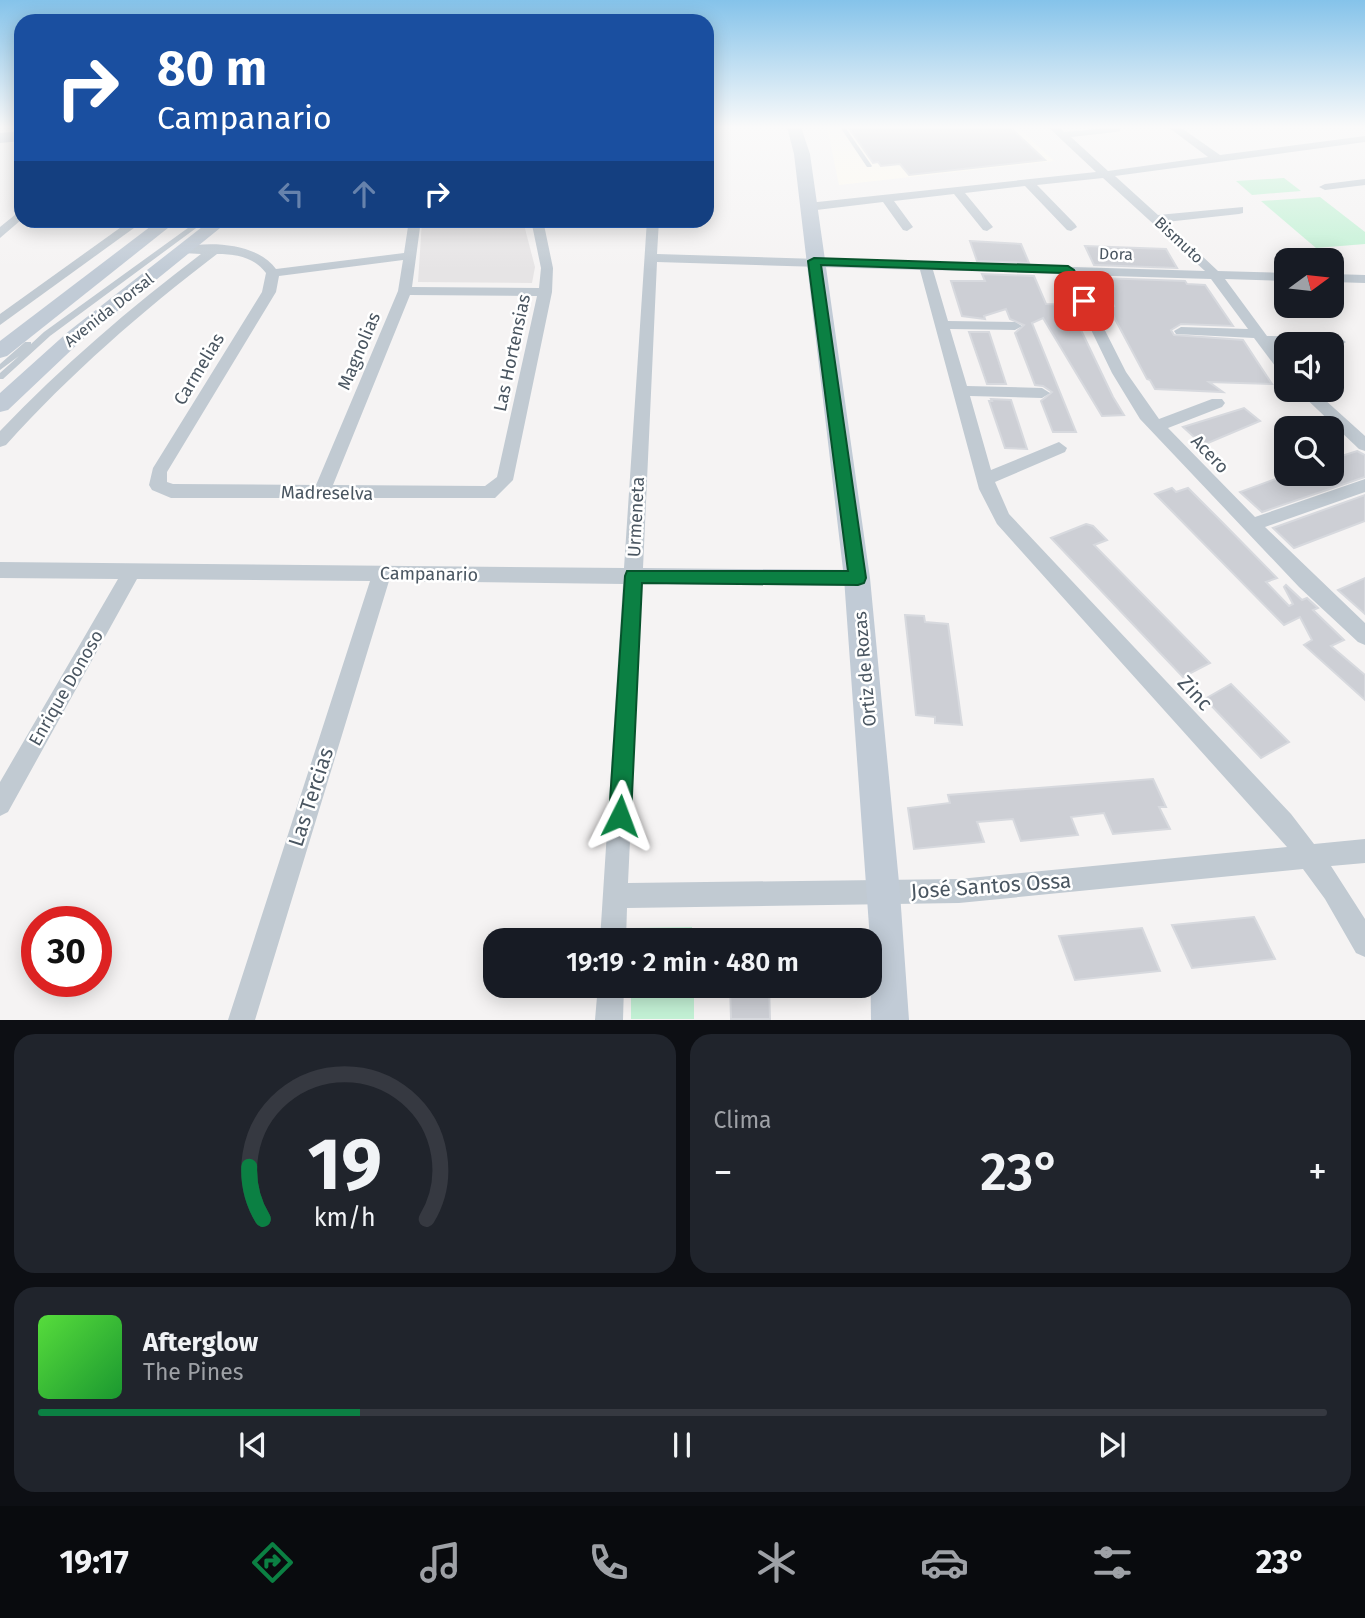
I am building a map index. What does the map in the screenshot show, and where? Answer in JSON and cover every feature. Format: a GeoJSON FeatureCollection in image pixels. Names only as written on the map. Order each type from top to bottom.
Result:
{"type":"FeatureCollection","features":[{"type":"Feature","properties":{"kind":"street","name":"Ortiz de Rozas"},"geometry":{"type":"LineString","coordinates":[[804,175],[858,578],[883,893],[890,1020]]}},
{"type":"Feature","properties":{"kind":"street"},"geometry":{"type":"LineString","coordinates":[[808,207],[1102,175]]}},
{"type":"Feature","properties":{"kind":"street","name":"Bismuto"},"geometry":{"type":"LineString","coordinates":[[1108,175],[1214,274],[1274,356]]}},
{"type":"Feature","properties":{"kind":"street"},"geometry":{"type":"LineString","coordinates":[[1028,183],[1071,227]]}},
{"type":"Feature","properties":{"kind":"street"},"geometry":{"type":"LineString","coordinates":[[1325,187],[1365,183]]}},
{"type":"Feature","properties":{"kind":"street"},"geometry":{"type":"LineString","coordinates":[[956,190],[987,227]]}},
{"type":"Feature","properties":{"kind":"street"},"geometry":{"type":"LineString","coordinates":[[886,198],[907,227]]}},
{"type":"Feature","properties":{"kind":"street"},"geometry":{"type":"LineString","coordinates":[[1156,219],[1239,210]]}},
{"type":"Feature","properties":{"kind":"street"},"geometry":{"type":"LineString","coordinates":[[0,234],[14,221]]}},
{"type":"Feature","properties":{"kind":"street"},"geometry":{"type":"LineString","coordinates":[[3,317],[128,228]]}},
{"type":"Feature","properties":{"kind":"street","name":"Avenida Dorsal"},"geometry":{"type":"LineString","coordinates":[[0,405],[42,338],[126,256],[160,228]]}},
{"type":"Feature","properties":{"kind":"street","name":"Avenida Dorsal"},"geometry":{"type":"LineString","coordinates":[[0,351],[42,338],[186,250],[212,228]]}},
{"type":"Feature","properties":{"kind":"street","name":"Magnolias"},"geometry":{"type":"LineString","coordinates":[[321,493],[405,291],[413,228]]}},
{"type":"Feature","properties":{"kind":"street","name":"Las Hortensias"},"geometry":{"type":"LineString","coordinates":[[496,490],[505,480],[545,292],[547,268],[539,228]]}},
{"type":"Feature","properties":{"kind":"street","name":"Urmeneta"},"geometry":{"type":"LineString","coordinates":[[614,928],[653,228]]}},
{"type":"Feature","properties":{"kind":"street","name":"Avenida Dorsal"},"geometry":{"type":"LineString","coordinates":[[101,248],[126,256]]}},
{"type":"Feature","properties":{"kind":"street"},"geometry":{"type":"LineString","coordinates":[[186,250],[214,250],[254,257],[267,263],[274,273],[408,256]]}},
{"type":"Feature","properties":{"kind":"street","name":"Avenida Dorsal"},"geometry":{"type":"LineString","coordinates":[[0,441],[41,395],[142,304],[214,250]]}},
{"type":"Feature","properties":{"kind":"street","name":"Dora"},"geometry":{"type":"LineString","coordinates":[[651,258],[1274,276]]}},
{"type":"Feature","properties":{"kind":"street","name":"Zinc"},"geometry":{"type":"LineString","coordinates":[[925,265],[985,479],[996,507],[1012,530],[1254,789],[1312,858],[1365,944]]}},
{"type":"Feature","properties":{"kind":"street","name":"Acero"},"geometry":{"type":"LineString","coordinates":[[1068,270],[1127,389],[1156,426],[1251,525],[1363,631]]}},
{"type":"Feature","properties":{"kind":"street","name":"Carmelias"},"geometry":{"type":"LineString","coordinates":[[158,485],[159,472],[269,292],[274,273]]}},
{"type":"Feature","properties":{"kind":"street"},"geometry":{"type":"LineString","coordinates":[[1344,279],[1364,280]]}},
{"type":"Feature","properties":{"kind":"street"},"geometry":{"type":"LineString","coordinates":[[405,291],[545,292]]}},
{"type":"Feature","properties":{"kind":"street"},"geometry":{"type":"LineString","coordinates":[[942,325],[1015,326]]}},
{"type":"Feature","properties":{"kind":"street"},"geometry":{"type":"LineString","coordinates":[[0,330],[42,338]]}},
{"type":"Feature","properties":{"kind":"street"},"geometry":{"type":"LineString","coordinates":[[1181,331],[1274,338]]}},
{"type":"Feature","properties":{"kind":"street"},"geometry":{"type":"LineString","coordinates":[[961,391],[1042,393]]}},
{"type":"Feature","properties":{"kind":"street"},"geometry":{"type":"LineString","coordinates":[[1317,402],[1365,445]]}},
{"type":"Feature","properties":{"kind":"street"},"geometry":{"type":"LineString","coordinates":[[1156,426],[1217,403]]}},
{"type":"Feature","properties":{"kind":"street"},"geometry":{"type":"LineString","coordinates":[[985,479],[1059,449]]}},
{"type":"Feature","properties":{"kind":"street","name":"Madreselva"},"geometry":{"type":"LineString","coordinates":[[158,485],[171,491],[481,494],[496,490]]}},
{"type":"Feature","properties":{"kind":"street"},"geometry":{"type":"LineString","coordinates":[[1251,525],[1365,485]]}},
{"type":"Feature","properties":{"kind":"street","name":"Campanario"},"geometry":{"type":"LineString","coordinates":[[0,570],[858,578]]}},
{"type":"Feature","properties":{"kind":"street","name":"Enrique Donoso"},"geometry":{"type":"LineString","coordinates":[[0,804],[132,571]]}},
{"type":"Feature","properties":{"kind":"street","name":"Las Tercias"},"geometry":{"type":"LineString","coordinates":[[241,1020],[382,573]]}},
{"type":"Feature","properties":{"kind":"street","name":"José Santos Ossa"},"geometry":{"type":"LineString","coordinates":[[616,896],[959,891],[1365,851]]}},
{"type":"Feature","properties":{"kind":"street"},"geometry":{"type":"LineString","coordinates":[[609,1020],[610,998]]}},
{"type":"Feature","properties":{"kind":"lane"},"geometry":{"type":"LineString","coordinates":[[0,377],[42,338],[186,228]]}},
{"type":"Feature","properties":{"kind":"lane"},"geometry":{"type":"LineString","coordinates":[[0,368],[193,228]]}},
{"type":"Feature","properties":{"kind":"shaded area"},"geometry":{"type":"Polygon","coordinates":[[[837,175],[932,175],[839,185],[837,175]]]}},
{"type":"Feature","properties":{"kind":"shaded area"},"geometry":{"type":"Polygon","coordinates":[[[422,228],[525,228],[535,267],[532,283],[418,282],[422,228]]]}},
{"type":"Feature","properties":{"kind":"green space"},"geometry":{"type":"Polygon","coordinates":[[[1284,178],[1301,191],[1252,195],[1236,181],[1284,178]]]}},
{"type":"Feature","properties":{"kind":"green space"},"geometry":{"type":"Polygon","coordinates":[[[1320,197],[1365,232],[1365,244],[1316,248],[1261,201],[1320,197]]]}},
{"type":"Feature","properties":{"kind":"green space"},"geometry":{"type":"Polygon","coordinates":[[[631,998],[694,998],[694,1019],[631,1019],[631,998]]]}},
{"type":"Feature","properties":{"kind":"building"},"geometry":{"type":"Polygon","coordinates":[[[970,241],[1021,244],[1029,263],[977,261],[970,241]]]}},
{"type":"Feature","properties":{"kind":"building"},"geometry":{"type":"Polygon","coordinates":[[[1085,246],[1166,249],[1177,268],[1094,265],[1085,246]]]}},
{"type":"Feature","properties":{"kind":"building"},"geometry":{"type":"Polygon","coordinates":[[[982,274],[1034,276],[1046,304],[1069,305],[1124,415],[1102,416],[1043,318],[1032,323],[1076,432],[1053,432],[1041,401],[1052,392],[1043,386],[1035,385],[1015,333],[1024,325],[1010,319],[1006,309],[984,316],[985,319],[962,316],[951,281],[985,281],[982,274]]]}},
{"type":"Feature","properties":{"kind":"building"},"geometry":{"type":"Polygon","coordinates":[[[1100,278],[1185,281],[1187,284],[1205,285],[1233,326],[1181,324],[1171,330],[1174,335],[1243,340],[1272,384],[1209,382],[1223,392],[1155,389],[1108,306],[1114,306],[1100,278]]]}},
{"type":"Feature","properties":{"kind":"building"},"geometry":{"type":"Polygon","coordinates":[[[969,332],[989,332],[1006,384],[987,384],[969,332]]]}},
{"type":"Feature","properties":{"kind":"building"},"geometry":{"type":"Polygon","coordinates":[[[991,399],[1011,400],[1027,449],[1005,448],[989,401],[992,401],[991,399]]]}},
{"type":"Feature","properties":{"kind":"building"},"geometry":{"type":"Polygon","coordinates":[[[1244,408],[1260,421],[1203,445],[1183,427],[1244,408]]]}},
{"type":"Feature","properties":{"kind":"building"},"geometry":{"type":"Polygon","coordinates":[[[1357,451],[1365,455],[1365,477],[1344,484],[1344,455],[1357,451]]]}},
{"type":"Feature","properties":{"kind":"building"},"geometry":{"type":"Polygon","coordinates":[[[1274,480],[1274,486],[1339,486],[1262,512],[1240,492],[1274,480]]]}},
{"type":"Feature","properties":{"kind":"building"},"geometry":{"type":"Polygon","coordinates":[[[1172,488],[1176,492],[1188,488],[1220,520],[1277,578],[1266,582],[1289,606],[1293,604],[1284,587],[1286,585],[1302,600],[1307,598],[1318,608],[1313,610],[1344,640],[1331,646],[1365,675],[1365,700],[1304,645],[1312,640],[1300,617],[1284,625],[1155,494],[1172,488]]]}},
{"type":"Feature","properties":{"kind":"building"},"geometry":{"type":"Polygon","coordinates":[[[1365,495],[1365,521],[1294,548],[1273,528],[1365,495]]]}},
{"type":"Feature","properties":{"kind":"building"},"geometry":{"type":"Polygon","coordinates":[[[1086,524],[1093,526],[1107,540],[1094,545],[1210,663],[1183,677],[1051,538],[1086,524]]]}},
{"type":"Feature","properties":{"kind":"building"},"geometry":{"type":"Polygon","coordinates":[[[1365,578],[1365,614],[1338,590],[1365,578]]]}},
{"type":"Feature","properties":{"kind":"building"},"geometry":{"type":"Polygon","coordinates":[[[905,615],[924,616],[925,622],[948,624],[962,725],[935,723],[935,717],[916,715],[905,615]]]}},
{"type":"Feature","properties":{"kind":"building"},"geometry":{"type":"Polygon","coordinates":[[[1231,684],[1289,742],[1261,758],[1205,699],[1231,684]]]}},
{"type":"Feature","properties":{"kind":"building"},"geometry":{"type":"Polygon","coordinates":[[[1153,779],[1166,807],[1159,807],[1170,829],[1113,834],[1104,813],[1071,817],[1078,835],[1021,841],[1013,819],[977,822],[984,842],[914,849],[908,808],[950,803],[948,795],[1153,779]]]}},
{"type":"Feature","properties":{"kind":"building"},"geometry":{"type":"Polygon","coordinates":[[[1254,917],[1275,959],[1192,968],[1172,925],[1254,917]]]}},
{"type":"Feature","properties":{"kind":"building"},"geometry":{"type":"Polygon","coordinates":[[[1142,928],[1160,971],[1075,980],[1059,936],[1142,928]]]}},
{"type":"Feature","properties":{"kind":"building"},"geometry":{"type":"Polygon","coordinates":[[[730,998],[769,998],[770,1019],[731,1019],[730,998]]]}},
{"type":"Feature","properties":{"kind":"route"},"geometry":{"type":"LineString","coordinates":[[620,816],[633,576],[858,578],[814,261],[1068,270],[1084,301]]}}]}
